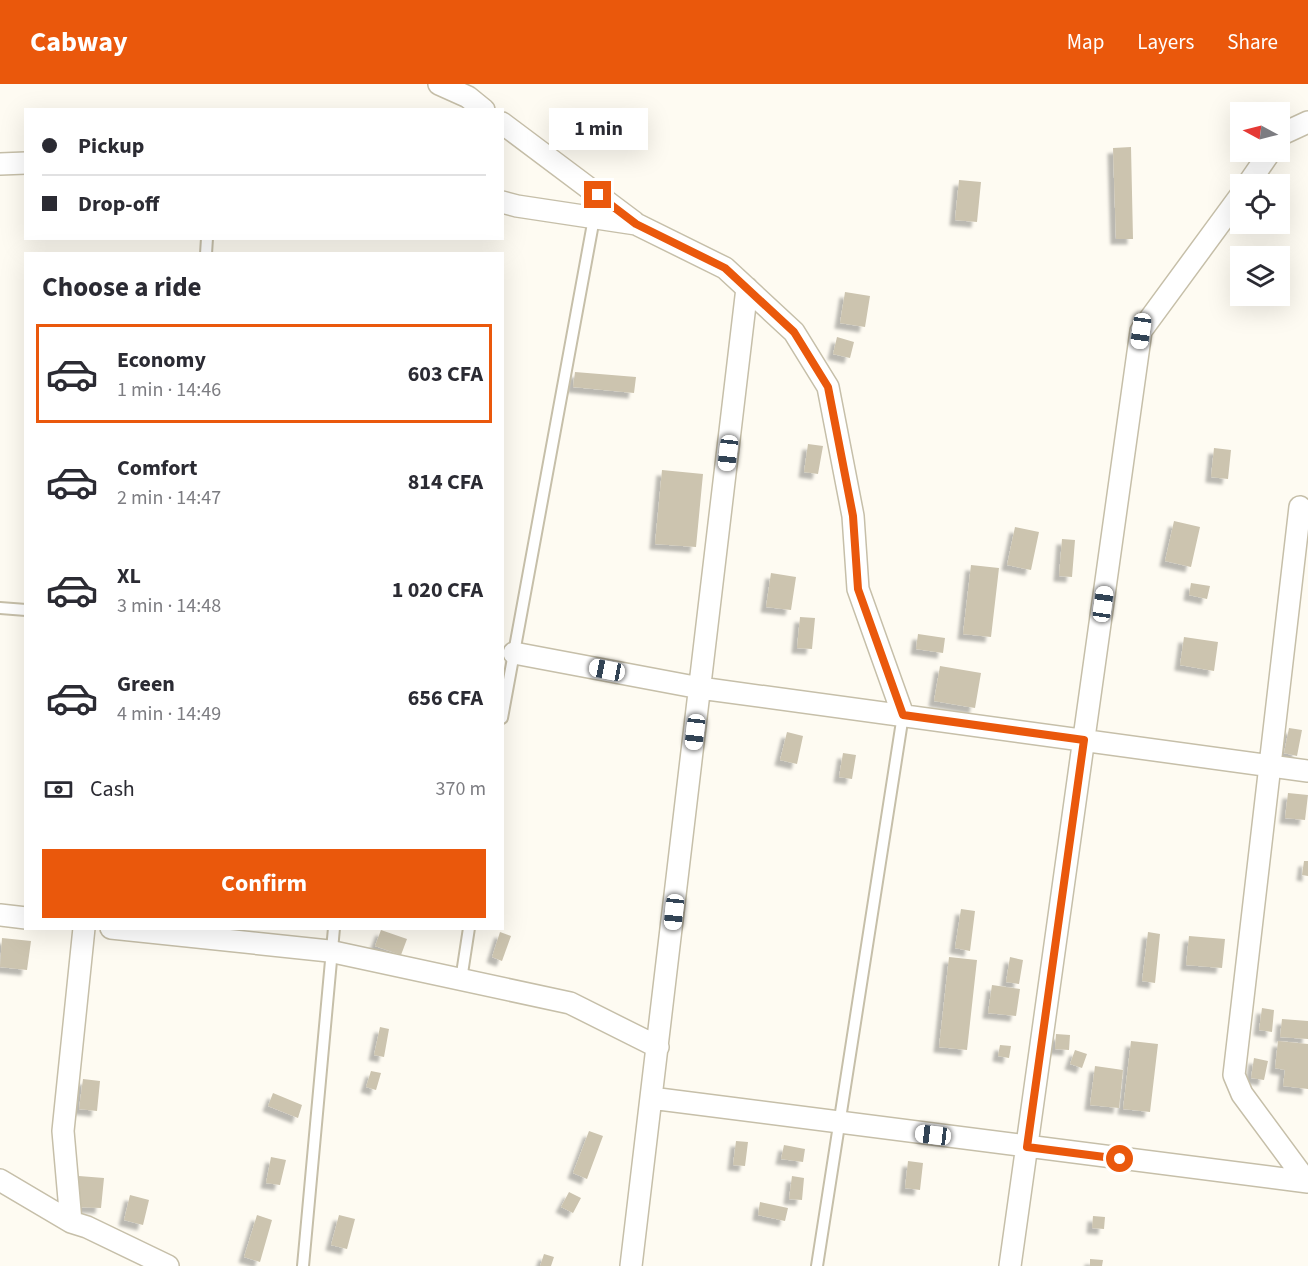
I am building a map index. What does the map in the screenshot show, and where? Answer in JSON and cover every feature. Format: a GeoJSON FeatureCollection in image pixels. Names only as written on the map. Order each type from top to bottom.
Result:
{"type":"FeatureCollection","features":[{"type":"Feature","properties":{"kind":"street"},"geometry":{"type":"LineString","coordinates":[[439,84],[468,97],[482,108]]}},
{"type":"Feature","properties":{"kind":"street"},"geometry":{"type":"LineString","coordinates":[[1290,130],[1308,122]]}},
{"type":"Feature","properties":{"kind":"street"},"geometry":{"type":"LineString","coordinates":[[504,125],[636,224],[725,268],[794,332],[828,387],[853,516],[858,589],[903,715]]}},
{"type":"Feature","properties":{"kind":"street"},"geometry":{"type":"LineString","coordinates":[[0,164],[24,163]]}},
{"type":"Feature","properties":{"kind":"street"},"geometry":{"type":"LineString","coordinates":[[504,203],[636,224]]}},
{"type":"Feature","properties":{"kind":"street"},"geometry":{"type":"LineString","coordinates":[[1010,1266],[1141,331],[1230,210]]}},
{"type":"Feature","properties":{"kind":"street"},"geometry":{"type":"LineString","coordinates":[[631,1266],[747,288]]}},
{"type":"Feature","properties":{"kind":"street"},"geometry":{"type":"LineString","coordinates":[[1300,507],[1234,1075],[1242,1094],[1308,1182]]}},
{"type":"Feature","properties":{"kind":"street"},"geometry":{"type":"LineString","coordinates":[[508,652],[700,688],[1308,771]]}},
{"type":"Feature","properties":{"kind":"street"},"geometry":{"type":"LineString","coordinates":[[0,915],[24,918]]}},
{"type":"Feature","properties":{"kind":"street"},"geometry":{"type":"LineString","coordinates":[[71,1222],[63,1131],[84,930]]}},
{"type":"Feature","properties":{"kind":"street"},"geometry":{"type":"LineString","coordinates":[[130,930],[332,951],[570,1003],[658,1047]]}},
{"type":"Feature","properties":{"kind":"street"},"geometry":{"type":"LineString","coordinates":[[651,1098],[1308,1182]]}},
{"type":"Feature","properties":{"kind":"street"},"geometry":{"type":"LineString","coordinates":[[0,1180],[71,1222],[87,1227],[168,1266]]}},
{"type":"Feature","properties":{"kind":"lane"},"geometry":{"type":"LineString","coordinates":[[504,696],[508,652],[594,218]]}},
{"type":"Feature","properties":{"kind":"lane"},"geometry":{"type":"LineString","coordinates":[[0,608],[24,610]]}},
{"type":"Feature","properties":{"kind":"lane"},"geometry":{"type":"LineString","coordinates":[[817,1266],[903,715]]}},
{"type":"Feature","properties":{"kind":"lane"},"geometry":{"type":"LineString","coordinates":[[303,1266],[334,930]]}},
{"type":"Feature","properties":{"kind":"lane"},"geometry":{"type":"LineString","coordinates":[[461,980],[469,930]]}},
{"type":"Feature","properties":{"kind":"building"},"geometry":{"type":"Polygon","coordinates":[[[1131,147],[1133,239],[1116,239],[1113,148],[1131,147]]]}},
{"type":"Feature","properties":{"kind":"building"},"geometry":{"type":"Polygon","coordinates":[[[959,180],[981,182],[977,222],[955,220],[959,180]]]}},
{"type":"Feature","properties":{"kind":"building"},"geometry":{"type":"Polygon","coordinates":[[[845,292],[870,296],[865,327],[840,323],[845,292]]]}},
{"type":"Feature","properties":{"kind":"building"},"geometry":{"type":"Polygon","coordinates":[[[837,337],[854,342],[850,358],[833,354],[837,337]]]}},
{"type":"Feature","properties":{"kind":"building"},"geometry":{"type":"Polygon","coordinates":[[[575,372],[636,377],[634,393],[573,387],[575,372]]]}},
{"type":"Feature","properties":{"kind":"building"},"geometry":{"type":"Polygon","coordinates":[[[808,444],[823,446],[818,474],[804,472],[808,444]]]}},
{"type":"Feature","properties":{"kind":"building"},"geometry":{"type":"Polygon","coordinates":[[[1214,448],[1231,450],[1228,479],[1211,477],[1214,448]]]}},
{"type":"Feature","properties":{"kind":"building"},"geometry":{"type":"Polygon","coordinates":[[[662,470],[703,474],[696,547],[655,544],[662,470]]]}},
{"type":"Feature","properties":{"kind":"building"},"geometry":{"type":"Polygon","coordinates":[[[1174,521],[1200,527],[1191,567],[1165,561],[1174,521]]]}},
{"type":"Feature","properties":{"kind":"building"},"geometry":{"type":"Polygon","coordinates":[[[1015,527],[1039,532],[1031,570],[1007,565],[1015,527]]]}},
{"type":"Feature","properties":{"kind":"building"},"geometry":{"type":"Polygon","coordinates":[[[1062,539],[1075,540],[1072,577],[1059,576],[1062,539]]]}},
{"type":"Feature","properties":{"kind":"building"},"geometry":{"type":"Polygon","coordinates":[[[971,565],[999,568],[991,637],[963,634],[971,565]]]}},
{"type":"Feature","properties":{"kind":"building"},"geometry":{"type":"Polygon","coordinates":[[[771,573],[796,577],[791,610],[766,607],[771,573]]]}},
{"type":"Feature","properties":{"kind":"building"},"geometry":{"type":"Polygon","coordinates":[[[1191,583],[1210,586],[1207,599],[1189,595],[1191,583]]]}},
{"type":"Feature","properties":{"kind":"building"},"geometry":{"type":"Polygon","coordinates":[[[800,617],[815,618],[812,649],[797,648],[800,617]]]}},
{"type":"Feature","properties":{"kind":"building"},"geometry":{"type":"Polygon","coordinates":[[[918,634],[945,638],[943,653],[916,649],[918,634]]]}},
{"type":"Feature","properties":{"kind":"building"},"geometry":{"type":"Polygon","coordinates":[[[1184,637],[1218,642],[1214,671],[1180,665],[1184,637]]]}},
{"type":"Feature","properties":{"kind":"building"},"geometry":{"type":"Polygon","coordinates":[[[940,666],[981,673],[975,708],[934,701],[940,666]]]}},
{"type":"Feature","properties":{"kind":"building"},"geometry":{"type":"Polygon","coordinates":[[[1289,728],[1302,730],[1297,756],[1284,753],[1289,728]]]}},
{"type":"Feature","properties":{"kind":"building"},"geometry":{"type":"Polygon","coordinates":[[[787,732],[803,736],[797,764],[780,760],[787,732]]]}},
{"type":"Feature","properties":{"kind":"building"},"geometry":{"type":"Polygon","coordinates":[[[843,753],[856,755],[852,779],[839,777],[843,753]]]}},
{"type":"Feature","properties":{"kind":"building"},"geometry":{"type":"Polygon","coordinates":[[[1288,793],[1308,795],[1305,820],[1285,818],[1288,793]]]}},
{"type":"Feature","properties":{"kind":"building"},"geometry":{"type":"Polygon","coordinates":[[[1304,861],[1308,861],[1308,876],[1302,875],[1304,861]]]}},
{"type":"Feature","properties":{"kind":"building"},"geometry":{"type":"Polygon","coordinates":[[[961,909],[975,911],[970,951],[955,948],[961,909]]]}},
{"type":"Feature","properties":{"kind":"building"},"geometry":{"type":"Polygon","coordinates":[[[381,930],[407,939],[401,955],[375,946],[381,930]]]}},
{"type":"Feature","properties":{"kind":"building"},"geometry":{"type":"Polygon","coordinates":[[[500,932],[511,936],[502,961],[492,957],[500,932]]]}},
{"type":"Feature","properties":{"kind":"building"},"geometry":{"type":"Polygon","coordinates":[[[1148,932],[1160,934],[1155,983],[1142,981],[1148,932]]]}},
{"type":"Feature","properties":{"kind":"building"},"geometry":{"type":"Polygon","coordinates":[[[1189,936],[1225,939],[1222,968],[1186,965],[1189,936]]]}},
{"type":"Feature","properties":{"kind":"building"},"geometry":{"type":"Polygon","coordinates":[[[2,938],[31,941],[27,970],[0,967],[2,938]]]}},
{"type":"Feature","properties":{"kind":"building"},"geometry":{"type":"Polygon","coordinates":[[[949,957],[977,960],[967,1050],[939,1047],[949,957]]]}},
{"type":"Feature","properties":{"kind":"building"},"geometry":{"type":"Polygon","coordinates":[[[1010,957],[1023,960],[1019,984],[1006,982],[1010,957]]]}},
{"type":"Feature","properties":{"kind":"building"},"geometry":{"type":"Polygon","coordinates":[[[992,985],[1020,989],[1016,1016],[988,1013],[992,985]]]}},
{"type":"Feature","properties":{"kind":"building"},"geometry":{"type":"Polygon","coordinates":[[[1262,1008],[1274,1010],[1272,1032],[1259,1030],[1262,1008]]]}},
{"type":"Feature","properties":{"kind":"building"},"geometry":{"type":"Polygon","coordinates":[[[1282,1019],[1308,1021],[1308,1039],[1280,1037],[1282,1019]]]}},
{"type":"Feature","properties":{"kind":"building"},"geometry":{"type":"Polygon","coordinates":[[[380,1027],[389,1029],[384,1057],[374,1055],[380,1027]]]}},
{"type":"Feature","properties":{"kind":"building"},"geometry":{"type":"Polygon","coordinates":[[[1056,1034],[1070,1035],[1069,1050],[1055,1049],[1056,1034]]]}},
{"type":"Feature","properties":{"kind":"building"},"geometry":{"type":"Polygon","coordinates":[[[1131,1041],[1158,1044],[1150,1112],[1123,1109],[1131,1041]]]}},
{"type":"Feature","properties":{"kind":"building"},"geometry":{"type":"Polygon","coordinates":[[[1278,1041],[1308,1044],[1308,1089],[1283,1086],[1285,1070],[1275,1068],[1278,1041]]]}},
{"type":"Feature","properties":{"kind":"building"},"geometry":{"type":"Polygon","coordinates":[[[1000,1045],[1011,1046],[1009,1058],[998,1056],[1000,1045]]]}},
{"type":"Feature","properties":{"kind":"building"},"geometry":{"type":"Polygon","coordinates":[[[1075,1050],[1087,1054],[1082,1068],[1070,1064],[1075,1050]]]}},
{"type":"Feature","properties":{"kind":"building"},"geometry":{"type":"Polygon","coordinates":[[[1254,1058],[1268,1061],[1264,1080],[1251,1078],[1254,1058]]]}},
{"type":"Feature","properties":{"kind":"building"},"geometry":{"type":"Polygon","coordinates":[[[1095,1066],[1123,1070],[1119,1108],[1090,1105],[1095,1066]]]}},
{"type":"Feature","properties":{"kind":"building"},"geometry":{"type":"Polygon","coordinates":[[[371,1071],[381,1073],[376,1090],[366,1087],[371,1071]]]}},
{"type":"Feature","properties":{"kind":"building"},"geometry":{"type":"Polygon","coordinates":[[[83,1079],[100,1081],[97,1111],[79,1109],[83,1079]]]}},
{"type":"Feature","properties":{"kind":"building"},"geometry":{"type":"Polygon","coordinates":[[[273,1093],[302,1105],[298,1118],[268,1106],[273,1093]]]}},
{"type":"Feature","properties":{"kind":"building"},"geometry":{"type":"Polygon","coordinates":[[[589,1131],[603,1136],[587,1179],[573,1173],[589,1131]]]}},
{"type":"Feature","properties":{"kind":"building"},"geometry":{"type":"Polygon","coordinates":[[[736,1141],[748,1142],[745,1166],[733,1165],[736,1141]]]}},
{"type":"Feature","properties":{"kind":"building"},"geometry":{"type":"Polygon","coordinates":[[[784,1145],[805,1149],[803,1162],[781,1159],[784,1145]]]}},
{"type":"Feature","properties":{"kind":"building"},"geometry":{"type":"Polygon","coordinates":[[[271,1157],[286,1160],[280,1185],[266,1183],[271,1157]]]}},
{"type":"Feature","properties":{"kind":"building"},"geometry":{"type":"Polygon","coordinates":[[[908,1161],[923,1163],[920,1190],[905,1188],[908,1161]]]}},
{"type":"Feature","properties":{"kind":"building"},"geometry":{"type":"Polygon","coordinates":[[[79,1176],[104,1178],[101,1208],[76,1207],[79,1176]]]}},
{"type":"Feature","properties":{"kind":"building"},"geometry":{"type":"Polygon","coordinates":[[[792,1176],[804,1178],[802,1200],[789,1199],[792,1176]]]}},
{"type":"Feature","properties":{"kind":"building"},"geometry":{"type":"Polygon","coordinates":[[[569,1192],[581,1198],[573,1213],[561,1207],[569,1192]]]}},
{"type":"Feature","properties":{"kind":"building"},"geometry":{"type":"Polygon","coordinates":[[[130,1195],[149,1200],[143,1225],[124,1220],[130,1195]]]}},
{"type":"Feature","properties":{"kind":"building"},"geometry":{"type":"Polygon","coordinates":[[[760,1202],[788,1208],[785,1221],[758,1215],[760,1202]]]}},
{"type":"Feature","properties":{"kind":"building"},"geometry":{"type":"Polygon","coordinates":[[[257,1215],[272,1220],[260,1262],[244,1257],[257,1215]]]}},
{"type":"Feature","properties":{"kind":"building"},"geometry":{"type":"Polygon","coordinates":[[[339,1215],[355,1219],[347,1249],[331,1245],[339,1215]]]}},
{"type":"Feature","properties":{"kind":"building"},"geometry":{"type":"Polygon","coordinates":[[[1093,1216],[1105,1217],[1104,1229],[1092,1228],[1093,1216]]]}},
{"type":"Feature","properties":{"kind":"building"},"geometry":{"type":"Polygon","coordinates":[[[544,1254],[554,1257],[551,1266],[540,1266],[544,1254]]]}},
{"type":"Feature","properties":{"kind":"building"},"geometry":{"type":"Polygon","coordinates":[[[1090,1259],[1103,1260],[1102,1266],[1090,1266],[1090,1259]]]}},
{"type":"Feature","properties":{"kind":"route"},"geometry":{"type":"LineString","coordinates":[[598,195],[636,224],[725,268],[794,332],[828,387],[853,516],[858,589],[903,715],[1084,740],[1027,1147],[1120,1159]]}}]}
